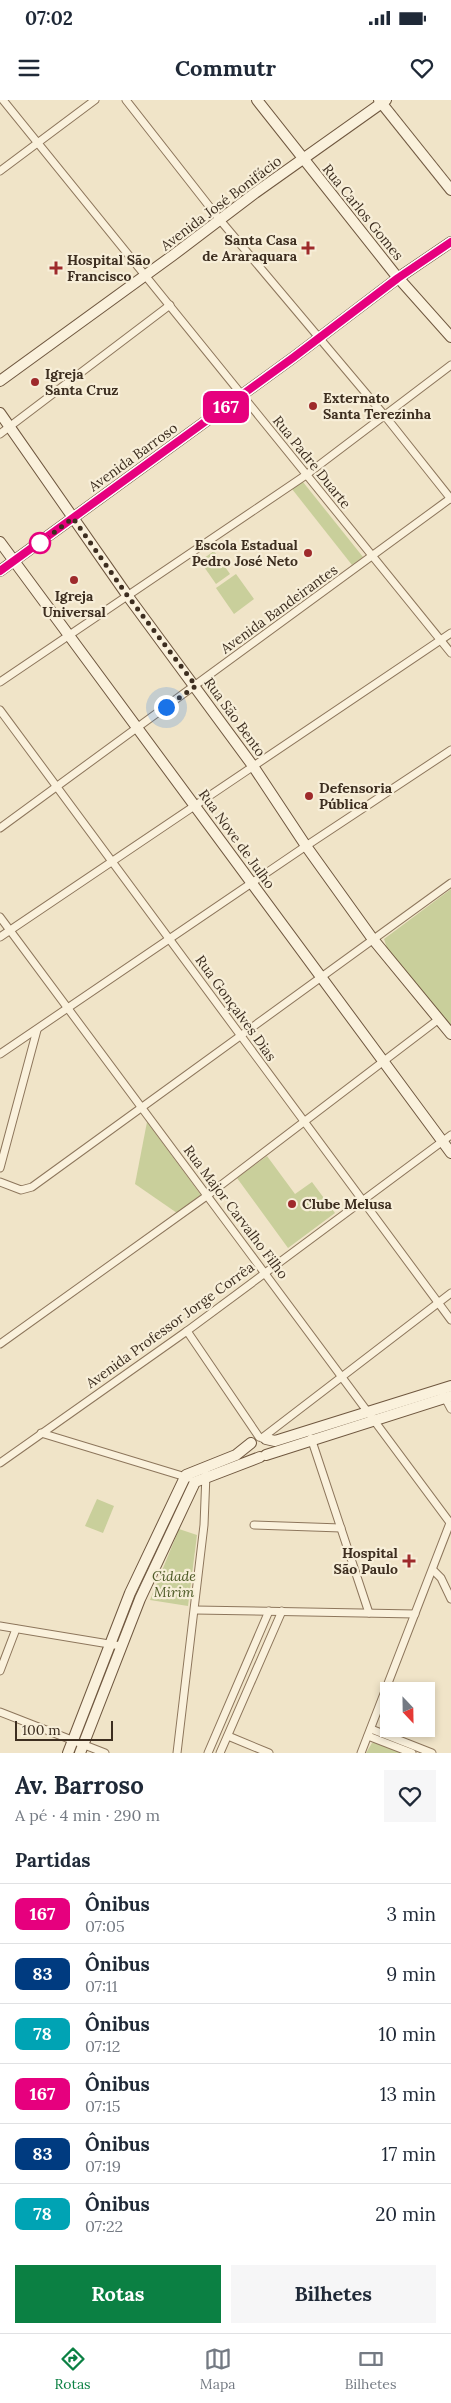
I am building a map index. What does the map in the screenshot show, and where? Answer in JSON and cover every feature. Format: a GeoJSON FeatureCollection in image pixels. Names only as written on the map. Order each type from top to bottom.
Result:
{"type":"FeatureCollection","features":[{"type":"Feature","properties":{"kind":"street","name":"Rua Padre Duarte"},"geometry":{"type":"LineString","coordinates":[[3,100],[451,653]]}},
{"type":"Feature","properties":{"kind":"street"},"geometry":{"type":"LineString","coordinates":[[0,171],[96,100]]}},
{"type":"Feature","properties":{"kind":"street"},"geometry":{"type":"LineString","coordinates":[[126,100],[220,220],[385,416],[451,499]]}},
{"type":"Feature","properties":{"kind":"street","name":"Rua Carlos Gomes"},"geometry":{"type":"LineString","coordinates":[[257,100],[398,278],[451,337]]}},
{"type":"Feature","properties":{"kind":"street"},"geometry":{"type":"LineString","coordinates":[[382,101],[451,190]]}},
{"type":"Feature","properties":{"kind":"street","name":"Avenida José Bonifácio"},"geometry":{"type":"LineString","coordinates":[[0,381],[382,101]]}},
{"type":"Feature","properties":{"kind":"street","name":"Avenida Barroso"},"geometry":{"type":"LineString","coordinates":[[0,571],[398,278],[451,242]]}},
{"type":"Feature","properties":{"kind":"street"},"geometry":{"type":"LineString","coordinates":[[0,434],[9,425],[170,305]]}},
{"type":"Feature","properties":{"kind":"street"},"geometry":{"type":"LineString","coordinates":[[0,682],[306,475],[451,365]]}},
{"type":"Feature","properties":{"kind":"street","name":"Rua São Bento"},"geometry":{"type":"LineString","coordinates":[[0,413],[127,595],[196,686],[253,766],[306,846],[372,938],[451,1034]]}},
{"type":"Feature","properties":{"kind":"street","name":"Avenida Bandeirantes"},"geometry":{"type":"LineString","coordinates":[[0,828],[451,499]]}},
{"type":"Feature","properties":{"kind":"street","name":"Rua Nove de Julho"},"geometry":{"type":"LineString","coordinates":[[0,542],[451,1153]]}},
{"type":"Feature","properties":{"kind":"street"},"geometry":{"type":"LineString","coordinates":[[0,937],[451,633]]}},
{"type":"Feature","properties":{"kind":"street","name":"Rua Gonçalves Dias"},"geometry":{"type":"LineString","coordinates":[[0,710],[451,1320]]}},
{"type":"Feature","properties":{"kind":"street"},"geometry":{"type":"LineString","coordinates":[[0,1054],[169,938],[451,750]]}},
{"type":"Feature","properties":{"kind":"street"},"geometry":{"type":"LineString","coordinates":[[0,1182],[21,1190],[32,1188],[372,938],[451,883]]}},
{"type":"Feature","properties":{"kind":"street","name":"Rua Major Carvalho Filho"},"geometry":{"type":"LineString","coordinates":[[0,917],[451,1523]]}},
{"type":"Feature","properties":{"kind":"street"},"geometry":{"type":"LineString","coordinates":[[0,1344],[208,1195],[439,1019]]}},
{"type":"Feature","properties":{"kind":"street"},"geometry":{"type":"LineString","coordinates":[[0,1168],[36,1030]]}},
{"type":"Feature","properties":{"kind":"street","name":"Avenida Professor Jorge Corrêa"},"geometry":{"type":"LineString","coordinates":[[0,1464],[186,1331],[451,1135]]}},
{"type":"Feature","properties":{"kind":"street"},"geometry":{"type":"LineString","coordinates":[[68,1753],[79,1746],[140,1599],[194,1482],[260,1439],[451,1294]]}},
{"type":"Feature","properties":{"kind":"street"},"geometry":{"type":"LineString","coordinates":[[186,1331],[260,1439],[270,1447],[263,1456]]}},
{"type":"Feature","properties":{"kind":"street"},"geometry":{"type":"LineString","coordinates":[[41,1434],[186,1475],[206,1473],[263,1456],[310,1436],[446,1394],[451,1386]]}},
{"type":"Feature","properties":{"kind":"street"},"geometry":{"type":"LineString","coordinates":[[446,1394],[451,1408]]}},
{"type":"Feature","properties":{"kind":"street"},"geometry":{"type":"LineString","coordinates":[[260,1439],[275,1441],[310,1436]]}},
{"type":"Feature","properties":{"kind":"street"},"geometry":{"type":"LineString","coordinates":[[310,1436],[370,1612]]}},
{"type":"Feature","properties":{"kind":"street"},"geometry":{"type":"LineString","coordinates":[[260,1439],[252,1452],[263,1456]]}},
{"type":"Feature","properties":{"kind":"street"},"geometry":{"type":"LineString","coordinates":[[178,1753],[204,1526],[206,1473]]}},
{"type":"Feature","properties":{"kind":"street"},"geometry":{"type":"LineString","coordinates":[[186,1475],[194,1482]]}},
{"type":"Feature","properties":{"kind":"street"},"geometry":{"type":"LineString","coordinates":[[79,1746],[111,1643],[130,1594],[186,1475]]}},
{"type":"Feature","properties":{"kind":"street"},"geometry":{"type":"LineString","coordinates":[[361,1753],[451,1523]]}},
{"type":"Feature","properties":{"kind":"street"},"geometry":{"type":"LineString","coordinates":[[254,1525],[341,1528]]}},
{"type":"Feature","properties":{"kind":"street"},"geometry":{"type":"LineString","coordinates":[[433,1570],[440,1578],[451,1599]]}},
{"type":"Feature","properties":{"kind":"street"},"geometry":{"type":"LineString","coordinates":[[130,1594],[140,1599]]}},
{"type":"Feature","properties":{"kind":"street"},"geometry":{"type":"LineString","coordinates":[[195,1610],[415,1614]]}},
{"type":"Feature","properties":{"kind":"street"},"geometry":{"type":"LineString","coordinates":[[208,1753],[269,1611]]}},
{"type":"Feature","properties":{"kind":"street"},"geometry":{"type":"LineString","coordinates":[[220,1753],[282,1612]]}},
{"type":"Feature","properties":{"kind":"street"},"geometry":{"type":"LineString","coordinates":[[0,1626],[121,1646]]}},
{"type":"Feature","properties":{"kind":"street"},"geometry":{"type":"LineString","coordinates":[[0,1671],[16,1629]]}},
{"type":"Feature","properties":{"kind":"street"},"geometry":{"type":"LineString","coordinates":[[0,1712],[79,1746],[105,1753]]}},
{"type":"Feature","properties":{"kind":"street"},"geometry":{"type":"LineString","coordinates":[[369,1732],[412,1753]]}},
{"type":"Feature","properties":{"kind":"street"},"geometry":{"type":"LineString","coordinates":[[369,1732],[432,1753]]}},
{"type":"Feature","properties":{"kind":"street"},"geometry":{"type":"LineString","coordinates":[[228,1736],[269,1753]]}},
{"type":"Feature","properties":{"kind":"green space"},"geometry":{"type":"Polygon","coordinates":[[[303,482],[363,557],[352,565],[292,489],[303,482]]]}},
{"type":"Feature","properties":{"kind":"green space"},"geometry":{"type":"Polygon","coordinates":[[[214,551],[230,574],[216,584],[200,561],[214,551]]]}},
{"type":"Feature","properties":{"kind":"green space"},"geometry":{"type":"Polygon","coordinates":[[[236,574],[254,599],[234,614],[216,588],[236,574]]]}},
{"type":"Feature","properties":{"kind":"green space"},"geometry":{"type":"Polygon","coordinates":[[[451,889],[451,1028],[387,948],[384,939],[451,889]]]}},
{"type":"Feature","properties":{"kind":"green space"},"geometry":{"type":"Polygon","coordinates":[[[147,1122],[201,1195],[177,1213],[135,1184],[147,1122]]]}},
{"type":"Feature","properties":{"kind":"green space","name":"Clube Melusa"},"geometry":{"type":"Polygon","coordinates":[[[267,1156],[295,1194],[312,1182],[335,1213],[288,1248],[237,1178],[267,1156]]]}},
{"type":"Feature","properties":{"kind":"green space"},"geometry":{"type":"Polygon","coordinates":[[[97,1499],[114,1506],[103,1533],[85,1526],[97,1499]]]}},
{"type":"Feature","properties":{"kind":"green space","name":"Cidade Mirim"},"geometry":{"type":"Polygon","coordinates":[[[179,1529],[197,1535],[188,1606],[150,1600],[179,1529]]]}},
{"type":"Feature","properties":{"kind":"green space"},"geometry":{"type":"Polygon","coordinates":[[[372,1743],[375,1743],[402,1753],[366,1753],[372,1743]]]}},
{"type":"Feature","properties":{"kind":"bus line","name":"167"},"geometry":{"type":"LineString","coordinates":[[0,571],[294,357],[398,278],[451,242]]}},
{"type":"Feature","properties":{"kind":"place","name":"Santa Casa de Araraquara"},"geometry":{"type":"Point","coordinates":[308,248]}},
{"type":"Feature","properties":{"kind":"place","name":"Hospital São Francisco"},"geometry":{"type":"Point","coordinates":[56,268]}},
{"type":"Feature","properties":{"kind":"place","name":"Igreja Santa Cruz"},"geometry":{"type":"Point","coordinates":[35,382]}},
{"type":"Feature","properties":{"kind":"place","name":"Externato Santa Terezinha"},"geometry":{"type":"Point","coordinates":[313,406]}},
{"type":"Feature","properties":{"kind":"place","name":"Escola Estadual Pedro José Neto"},"geometry":{"type":"Point","coordinates":[308,553]}},
{"type":"Feature","properties":{"kind":"place","name":"Igreja Universal"},"geometry":{"type":"Point","coordinates":[74,580]}},
{"type":"Feature","properties":{"kind":"place","name":"Defensoria Pública"},"geometry":{"type":"Point","coordinates":[309,796]}},
{"type":"Feature","properties":{"kind":"place","name":"Clube Melusa"},"geometry":{"type":"Point","coordinates":[292,1204]}},
{"type":"Feature","properties":{"kind":"place","name":"Hospital São Paulo"},"geometry":{"type":"Point","coordinates":[409,1561]}},
{"type":"Feature","properties":{"kind":"route"},"geometry":{"type":"LineString","coordinates":[[40,543],[38,543],[73,518],[127,595],[196,686],[166,707]]}}]}
